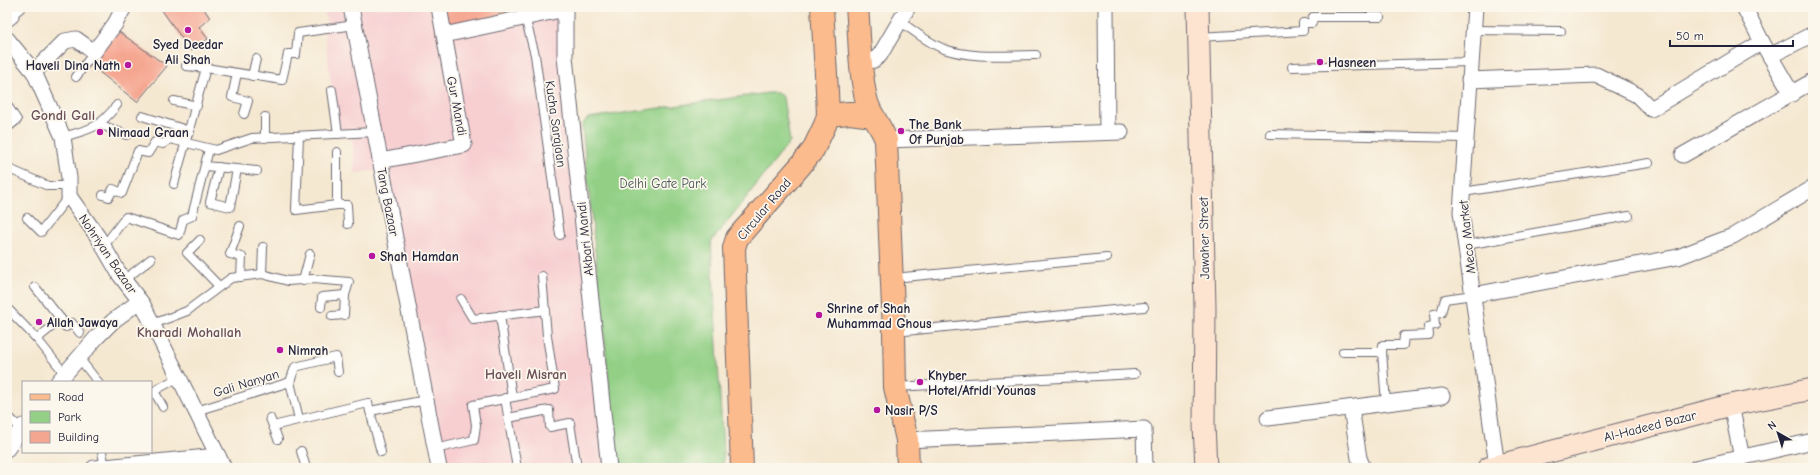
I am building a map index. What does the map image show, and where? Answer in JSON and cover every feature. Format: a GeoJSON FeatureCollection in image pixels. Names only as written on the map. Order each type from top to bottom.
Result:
{"type":"FeatureCollection","features":[{"type":"Feature","properties":{"kind":"main road","name":"Circular Road"},"geometry":{"type":"LineString","coordinates":[[742,468],[734,248],[737,238],[813,150],[820,137],[828,114],[822,7]]}},
{"type":"Feature","properties":{"kind":"main road"},"geometry":{"type":"LineString","coordinates":[[857,7],[865,92],[873,116],[886,140],[895,387],[907,440],[908,468]]}},
{"type":"Feature","properties":{"kind":"main road"},"geometry":{"type":"LineString","coordinates":[[828,114],[850,113],[873,116]]}},
{"type":"Feature","properties":{"kind":"street"},"geometry":{"type":"LineString","coordinates":[[34,72],[65,41],[76,39],[94,52],[115,24],[124,7]]}},
{"type":"Feature","properties":{"kind":"street","name":"Tang Bazaar"},"geometry":{"type":"LineString","coordinates":[[351,7],[439,468]]}},
{"type":"Feature","properties":{"kind":"street","name":"Gur Mandi"},"geometry":{"type":"LineString","coordinates":[[380,161],[464,145],[439,7]]}},
{"type":"Feature","properties":{"kind":"street"},"geometry":{"type":"LineString","coordinates":[[862,62],[874,60],[880,55],[908,7]]}},
{"type":"Feature","properties":{"kind":"street"},"geometry":{"type":"LineString","coordinates":[[886,140],[1114,132],[1106,7]]}},
{"type":"Feature","properties":{"kind":"street","name":"Jawaher Street"},"geometry":{"type":"LineString","coordinates":[[1198,7],[1205,308],[1204,425],[1206,468]]}},
{"type":"Feature","properties":{"kind":"street","name":"Meco Market"},"geometry":{"type":"LineString","coordinates":[[1475,7],[1461,212],[1473,295],[1492,467]]}},
{"type":"Feature","properties":{"kind":"street"},"geometry":{"type":"LineString","coordinates":[[1744,7],[1792,94]]}},
{"type":"Feature","properties":{"kind":"street"},"geometry":{"type":"LineString","coordinates":[[444,35],[565,8]]}},
{"type":"Feature","properties":{"kind":"street","name":"Akbari Mandi"},"geometry":{"type":"LineString","coordinates":[[565,8],[565,57],[609,468]]}},
{"type":"Feature","properties":{"kind":"street"},"geometry":{"type":"LineString","coordinates":[[1770,56],[1813,34]]}},
{"type":"Feature","properties":{"kind":"street","name":"Nohriyan Bazaar"},"geometry":{"type":"LineString","coordinates":[[7,39],[34,72],[63,137],[69,191],[124,280],[140,301],[153,324],[196,412],[213,462]]}},
{"type":"Feature","properties":{"kind":"street"},"geometry":{"type":"LineString","coordinates":[[1469,80],[1596,75],[1637,95],[1651,109],[1762,42]]}},
{"type":"Feature","properties":{"kind":"street"},"geometry":{"type":"LineString","coordinates":[[1682,155],[1813,81]]}},
{"type":"Feature","properties":{"kind":"street"},"geometry":{"type":"LineString","coordinates":[[1473,295],[1678,257],[1733,236],[1813,188]]}},
{"type":"Feature","properties":{"kind":"street"},"geometry":{"type":"LineString","coordinates":[[61,378],[113,321],[140,301]]}},
{"type":"Feature","properties":{"kind":"street","name":"Al-Hadeed Bazar"},"geometry":{"type":"LineString","coordinates":[[1492,467],[1731,405],[1813,389]]}},
{"type":"Feature","properties":{"kind":"street"},"geometry":{"type":"LineString","coordinates":[[1268,418],[1442,396]]}},
{"type":"Feature","properties":{"kind":"street"},"geometry":{"type":"LineString","coordinates":[[1731,405],[1739,462]]}},
{"type":"Feature","properties":{"kind":"street"},"geometry":{"type":"LineString","coordinates":[[1351,408],[1359,458],[1363,468]]}},
{"type":"Feature","properties":{"kind":"street"},"geometry":{"type":"LineString","coordinates":[[7,448],[22,428]]}},
{"type":"Feature","properties":{"kind":"street"},"geometry":{"type":"LineString","coordinates":[[907,440],[1144,429],[1145,468]]}},
{"type":"Feature","properties":{"kind":"street"},"geometry":{"type":"LineString","coordinates":[[1697,468],[1739,462],[1813,441]]}},
{"type":"Feature","properties":{"kind":"street"},"geometry":{"type":"LineString","coordinates":[[100,462],[123,466],[213,462]]}},
{"type":"Feature","properties":{"kind":"lane","name":"Kucha Sarajaan"},"geometry":{"type":"LineString","coordinates":[[525,17],[535,55],[560,235]]}},
{"type":"Feature","properties":{"kind":"lane"},"geometry":{"type":"LineString","coordinates":[[1199,37],[1303,31],[1303,23],[1312,23],[1313,17],[1380,17]]}},
{"type":"Feature","properties":{"kind":"lane"},"geometry":{"type":"LineString","coordinates":[[900,21],[916,33],[945,49],[975,55],[1036,55]]}},
{"type":"Feature","properties":{"kind":"lane"},"geometry":{"type":"LineString","coordinates":[[186,66],[282,80],[288,54],[296,54],[298,32],[354,25]]}},
{"type":"Feature","properties":{"kind":"lane"},"geometry":{"type":"LineString","coordinates":[[1473,30],[1562,31]]}},
{"type":"Feature","properties":{"kind":"lane"},"geometry":{"type":"LineString","coordinates":[[76,77],[94,52]]}},
{"type":"Feature","properties":{"kind":"lane"},"geometry":{"type":"LineString","coordinates":[[252,76],[256,59]]}},
{"type":"Feature","properties":{"kind":"lane"},"geometry":{"type":"LineString","coordinates":[[1292,67],[1471,62]]}},
{"type":"Feature","properties":{"kind":"lane"},"geometry":{"type":"LineString","coordinates":[[174,184],[197,106],[206,68]]}},
{"type":"Feature","properties":{"kind":"lane"},"geometry":{"type":"LineString","coordinates":[[237,73],[232,97],[248,101],[244,114]]}},
{"type":"Feature","properties":{"kind":"lane"},"geometry":{"type":"LineString","coordinates":[[332,90],[338,134]]}},
{"type":"Feature","properties":{"kind":"lane"},"geometry":{"type":"LineString","coordinates":[[174,101],[197,106]]}},
{"type":"Feature","properties":{"kind":"lane"},"geometry":{"type":"LineString","coordinates":[[7,105],[17,120],[7,128]]}},
{"type":"Feature","properties":{"kind":"lane"},"geometry":{"type":"LineString","coordinates":[[63,137],[93,128],[107,117],[117,105]]}},
{"type":"Feature","properties":{"kind":"lane"},"geometry":{"type":"LineString","coordinates":[[142,116],[190,131]]}},
{"type":"Feature","properties":{"kind":"lane"},"geometry":{"type":"LineString","coordinates":[[265,117],[265,138]]}},
{"type":"Feature","properties":{"kind":"lane"},"geometry":{"type":"LineString","coordinates":[[99,124],[128,135]]}},
{"type":"Feature","properties":{"kind":"lane"},"geometry":{"type":"LineString","coordinates":[[103,195],[109,197],[113,189],[122,193],[138,151],[148,153],[155,142],[163,144],[170,139],[216,150],[252,138],[375,132]]}},
{"type":"Feature","properties":{"kind":"lane"},"geometry":{"type":"LineString","coordinates":[[1270,134],[1466,138]]}},
{"type":"Feature","properties":{"kind":"lane"},"geometry":{"type":"LineString","coordinates":[[299,136],[296,210],[347,205],[348,224]]}},
{"type":"Feature","properties":{"kind":"lane"},"geometry":{"type":"LineString","coordinates":[[103,247],[126,217],[179,235],[183,220],[192,216],[209,149]]}},
{"type":"Feature","properties":{"kind":"lane"},"geometry":{"type":"LineString","coordinates":[[337,152],[337,205]]}},
{"type":"Feature","properties":{"kind":"lane"},"geometry":{"type":"LineString","coordinates":[[1463,192],[1650,163]]}},
{"type":"Feature","properties":{"kind":"lane"},"geometry":{"type":"LineString","coordinates":[[205,166],[258,171]]}},
{"type":"Feature","properties":{"kind":"lane"},"geometry":{"type":"LineString","coordinates":[[7,178],[8,167],[48,186],[69,191],[41,232],[26,218]]}},
{"type":"Feature","properties":{"kind":"lane"},"geometry":{"type":"LineString","coordinates":[[219,167],[210,202],[230,206],[237,169]]}},
{"type":"Feature","properties":{"kind":"lane"},"geometry":{"type":"LineString","coordinates":[[1466,245],[1629,216]]}},
{"type":"Feature","properties":{"kind":"lane"},"geometry":{"type":"LineString","coordinates":[[240,226],[230,254],[242,257],[241,277]]}},
{"type":"Feature","properties":{"kind":"lane"},"geometry":{"type":"LineString","coordinates":[[200,240],[187,253],[219,286]]}},
{"type":"Feature","properties":{"kind":"lane"},"geometry":{"type":"LineString","coordinates":[[262,274],[263,247]]}},
{"type":"Feature","properties":{"kind":"lane"},"geometry":{"type":"LineString","coordinates":[[302,281],[310,254]]}},
{"type":"Feature","properties":{"kind":"lane"},"geometry":{"type":"LineString","coordinates":[[891,278],[1107,258]]}},
{"type":"Feature","properties":{"kind":"lane"},"geometry":{"type":"LineString","coordinates":[[124,280],[150,259]]}},
{"type":"Feature","properties":{"kind":"lane"},"geometry":{"type":"LineString","coordinates":[[153,324],[187,310],[231,278],[262,274],[288,281],[313,279],[349,282],[345,295],[344,315],[332,316]]}},
{"type":"Feature","properties":{"kind":"lane"},"geometry":{"type":"LineString","coordinates":[[435,449],[474,440],[476,425],[473,406],[555,389],[547,336],[542,276]]}},
{"type":"Feature","properties":{"kind":"lane"},"geometry":{"type":"LineString","coordinates":[[35,288],[66,327],[72,323],[80,333]]}},
{"type":"Feature","properties":{"kind":"lane"},"geometry":{"type":"LineString","coordinates":[[321,306],[322,297],[345,295]]}},
{"type":"Feature","properties":{"kind":"lane"},"geometry":{"type":"LineString","coordinates":[[1386,403],[1382,352],[1383,345],[1403,345],[1404,336],[1429,334],[1428,327],[1434,325],[1434,314],[1441,313],[1445,299],[1473,295]]}},
{"type":"Feature","properties":{"kind":"lane"},"geometry":{"type":"LineString","coordinates":[[461,299],[473,319],[546,310]]}},
{"type":"Feature","properties":{"kind":"lane"},"geometry":{"type":"LineString","coordinates":[[894,332],[1144,307]]}},
{"type":"Feature","properties":{"kind":"lane"},"geometry":{"type":"LineString","coordinates":[[8,310],[37,340],[61,378]]}},
{"type":"Feature","properties":{"kind":"lane"},"geometry":{"type":"LineString","coordinates":[[500,315],[508,398],[508,418],[517,468]]}},
{"type":"Feature","properties":{"kind":"lane"},"geometry":{"type":"LineString","coordinates":[[37,340],[61,319]]}},
{"type":"Feature","properties":{"kind":"lane"},"geometry":{"type":"LineString","coordinates":[[1343,352],[1382,352]]}},
{"type":"Feature","properties":{"kind":"lane"},"geometry":{"type":"LineString","coordinates":[[290,382],[295,367],[336,357],[338,372]]}},
{"type":"Feature","properties":{"kind":"lane"},"geometry":{"type":"LineString","coordinates":[[78,358],[97,381]]}},
{"type":"Feature","properties":{"kind":"lane"},"geometry":{"type":"LineString","coordinates":[[895,387],[1135,374]]}},
{"type":"Feature","properties":{"kind":"lane"},"geometry":{"type":"LineString","coordinates":[[163,407],[154,391],[179,377]]}},
{"type":"Feature","properties":{"kind":"lane","name":"Gali Nanyan"},"geometry":{"type":"LineString","coordinates":[[196,412],[290,382],[299,420]]}},
{"type":"Feature","properties":{"kind":"lane"},"geometry":{"type":"LineString","coordinates":[[370,411],[426,400]]}},
{"type":"Feature","properties":{"kind":"lane"},"geometry":{"type":"LineString","coordinates":[[273,426],[368,403],[381,452]]}},
{"type":"Feature","properties":{"kind":"lane"},"geometry":{"type":"LineString","coordinates":[[508,418],[548,410],[550,427],[570,423],[577,468]]}},
{"type":"Feature","properties":{"kind":"lane"},"geometry":{"type":"LineString","coordinates":[[7,415],[22,428]]}},
{"type":"Feature","properties":{"kind":"lane"},"geometry":{"type":"LineString","coordinates":[[270,418],[278,439]]}},
{"type":"Feature","properties":{"kind":"lane"},"geometry":{"type":"LineString","coordinates":[[301,451],[306,468]]}},
{"type":"Feature","properties":{"kind":"shaded area"},"geometry":{"type":"Polygon","coordinates":[[[323,7],[565,9],[610,468],[439,468],[380,170],[355,173],[352,133],[338,134],[324,29],[328,28],[323,7]]]}},
{"type":"Feature","properties":{"kind":"green space","name":"Delhi Gate Park"},"geometry":{"type":"Polygon","coordinates":[[[777,93],[783,97],[790,142],[711,242],[724,468],[618,468],[582,125],[588,118],[777,93]]]}},
{"type":"Feature","properties":{"kind":"building","name":"Syed Deedar Ali Shah"},"geometry":{"type":"Polygon","coordinates":[[[164,7],[206,7],[204,9],[210,18],[199,27],[208,39],[191,51],[161,9],[164,7]]]}},
{"type":"Feature","properties":{"kind":"building"},"geometry":{"type":"Polygon","coordinates":[[[443,7],[553,7],[447,32],[443,7]]]}},
{"type":"Feature","properties":{"kind":"building","name":"Haveli Dina Nath"},"geometry":{"type":"Polygon","coordinates":[[[115,29],[167,66],[137,102],[88,63],[115,29]]]}},
{"type":"Feature","properties":{"kind":"place","name":"Syed Deedar Ali Shah"},"geometry":{"type":"Point","coordinates":[188,30]}},
{"type":"Feature","properties":{"kind":"place","name":"Hasneen"},"geometry":{"type":"Point","coordinates":[1320,62]}},
{"type":"Feature","properties":{"kind":"place","name":"Haveli Dina Nath"},"geometry":{"type":"Point","coordinates":[128,65]}},
{"type":"Feature","properties":{"kind":"place","name":"The Bank Of Punjab"},"geometry":{"type":"Point","coordinates":[901,131]}},
{"type":"Feature","properties":{"kind":"place","name":"Nimaad Graan"},"geometry":{"type":"Point","coordinates":[100,132]}},
{"type":"Feature","properties":{"kind":"place","name":"Shah Hamdan"},"geometry":{"type":"Point","coordinates":[372,256]}},
{"type":"Feature","properties":{"kind":"place","name":"Shrine of Shah Muhammad Ghous"},"geometry":{"type":"Point","coordinates":[819,315]}},
{"type":"Feature","properties":{"kind":"place","name":"Allah Jawaya"},"geometry":{"type":"Point","coordinates":[39,322]}},
{"type":"Feature","properties":{"kind":"place","name":"Nimrah"},"geometry":{"type":"Point","coordinates":[280,350]}},
{"type":"Feature","properties":{"kind":"place","name":"Khyber Hotel/Afridi Younas"},"geometry":{"type":"Point","coordinates":[920,382]}},
{"type":"Feature","properties":{"kind":"place","name":"Nasir P/S"},"geometry":{"type":"Point","coordinates":[877,410]}},
{"type":"Feature","properties":{"kind":"district","name":"Gondi Gali"},"geometry":{"type":"Point","coordinates":[63,115]}},
{"type":"Feature","properties":{"kind":"district","name":"Kharadi Mohallah"},"geometry":{"type":"Point","coordinates":[189,332]}},
{"type":"Feature","properties":{"kind":"district","name":"Haveli Misran"},"geometry":{"type":"Point","coordinates":[526,374]}}]}
